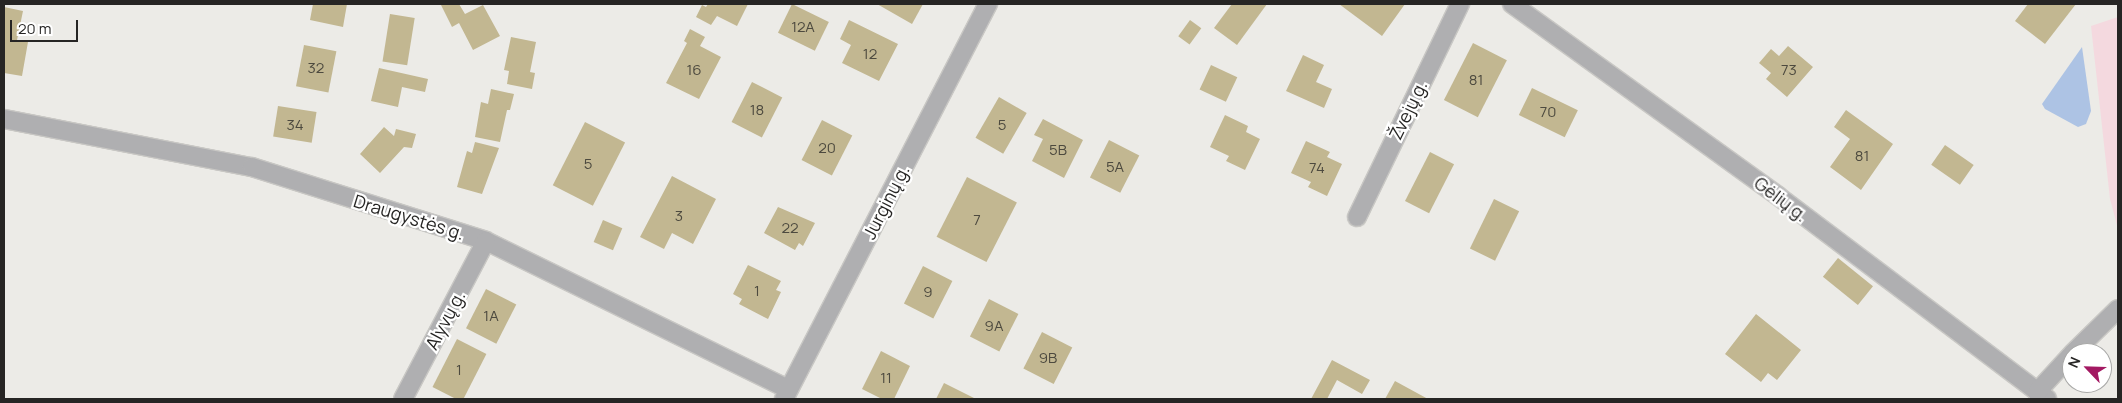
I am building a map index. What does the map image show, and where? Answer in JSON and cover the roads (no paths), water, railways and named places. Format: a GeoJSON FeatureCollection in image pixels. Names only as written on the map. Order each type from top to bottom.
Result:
{"type":"FeatureCollection","features":[{"type":"Feature","properties":{"kind":"street","name":"Jurginų g."},"geometry":{"type":"LineString","coordinates":[[786,394],[988,4]]}},
{"type":"Feature","properties":{"kind":"street","name":"Žvejų g."},"geometry":{"type":"LineString","coordinates":[[1357,218],[1460,4]]}},
{"type":"Feature","properties":{"kind":"street","name":"Gėlių g."},"geometry":{"type":"LineString","coordinates":[[1512,4],[1778,196],[2042,395]]}},
{"type":"Feature","properties":{"kind":"street","name":"Draugystės g."},"geometry":{"type":"LineString","coordinates":[[4,119],[252,167],[486,241],[786,394]]}},
{"type":"Feature","properties":{"kind":"street","name":"Alyvų g."},"geometry":{"type":"LineString","coordinates":[[404,399],[486,241]]}},
{"type":"Feature","properties":{"kind":"street"},"geometry":{"type":"LineString","coordinates":[[2084,343],[2118,309]]}},
{"type":"Feature","properties":{"kind":"street"},"geometry":{"type":"LineString","coordinates":[[2042,395],[2062,369]]}},
{"type":"Feature","properties":{"kind":"water"},"geometry":{"type":"Polygon","coordinates":[[[2082,47],[2091,111],[2086,124],[2078,127],[2045,109],[2042,104],[2082,47]]]}}]}
